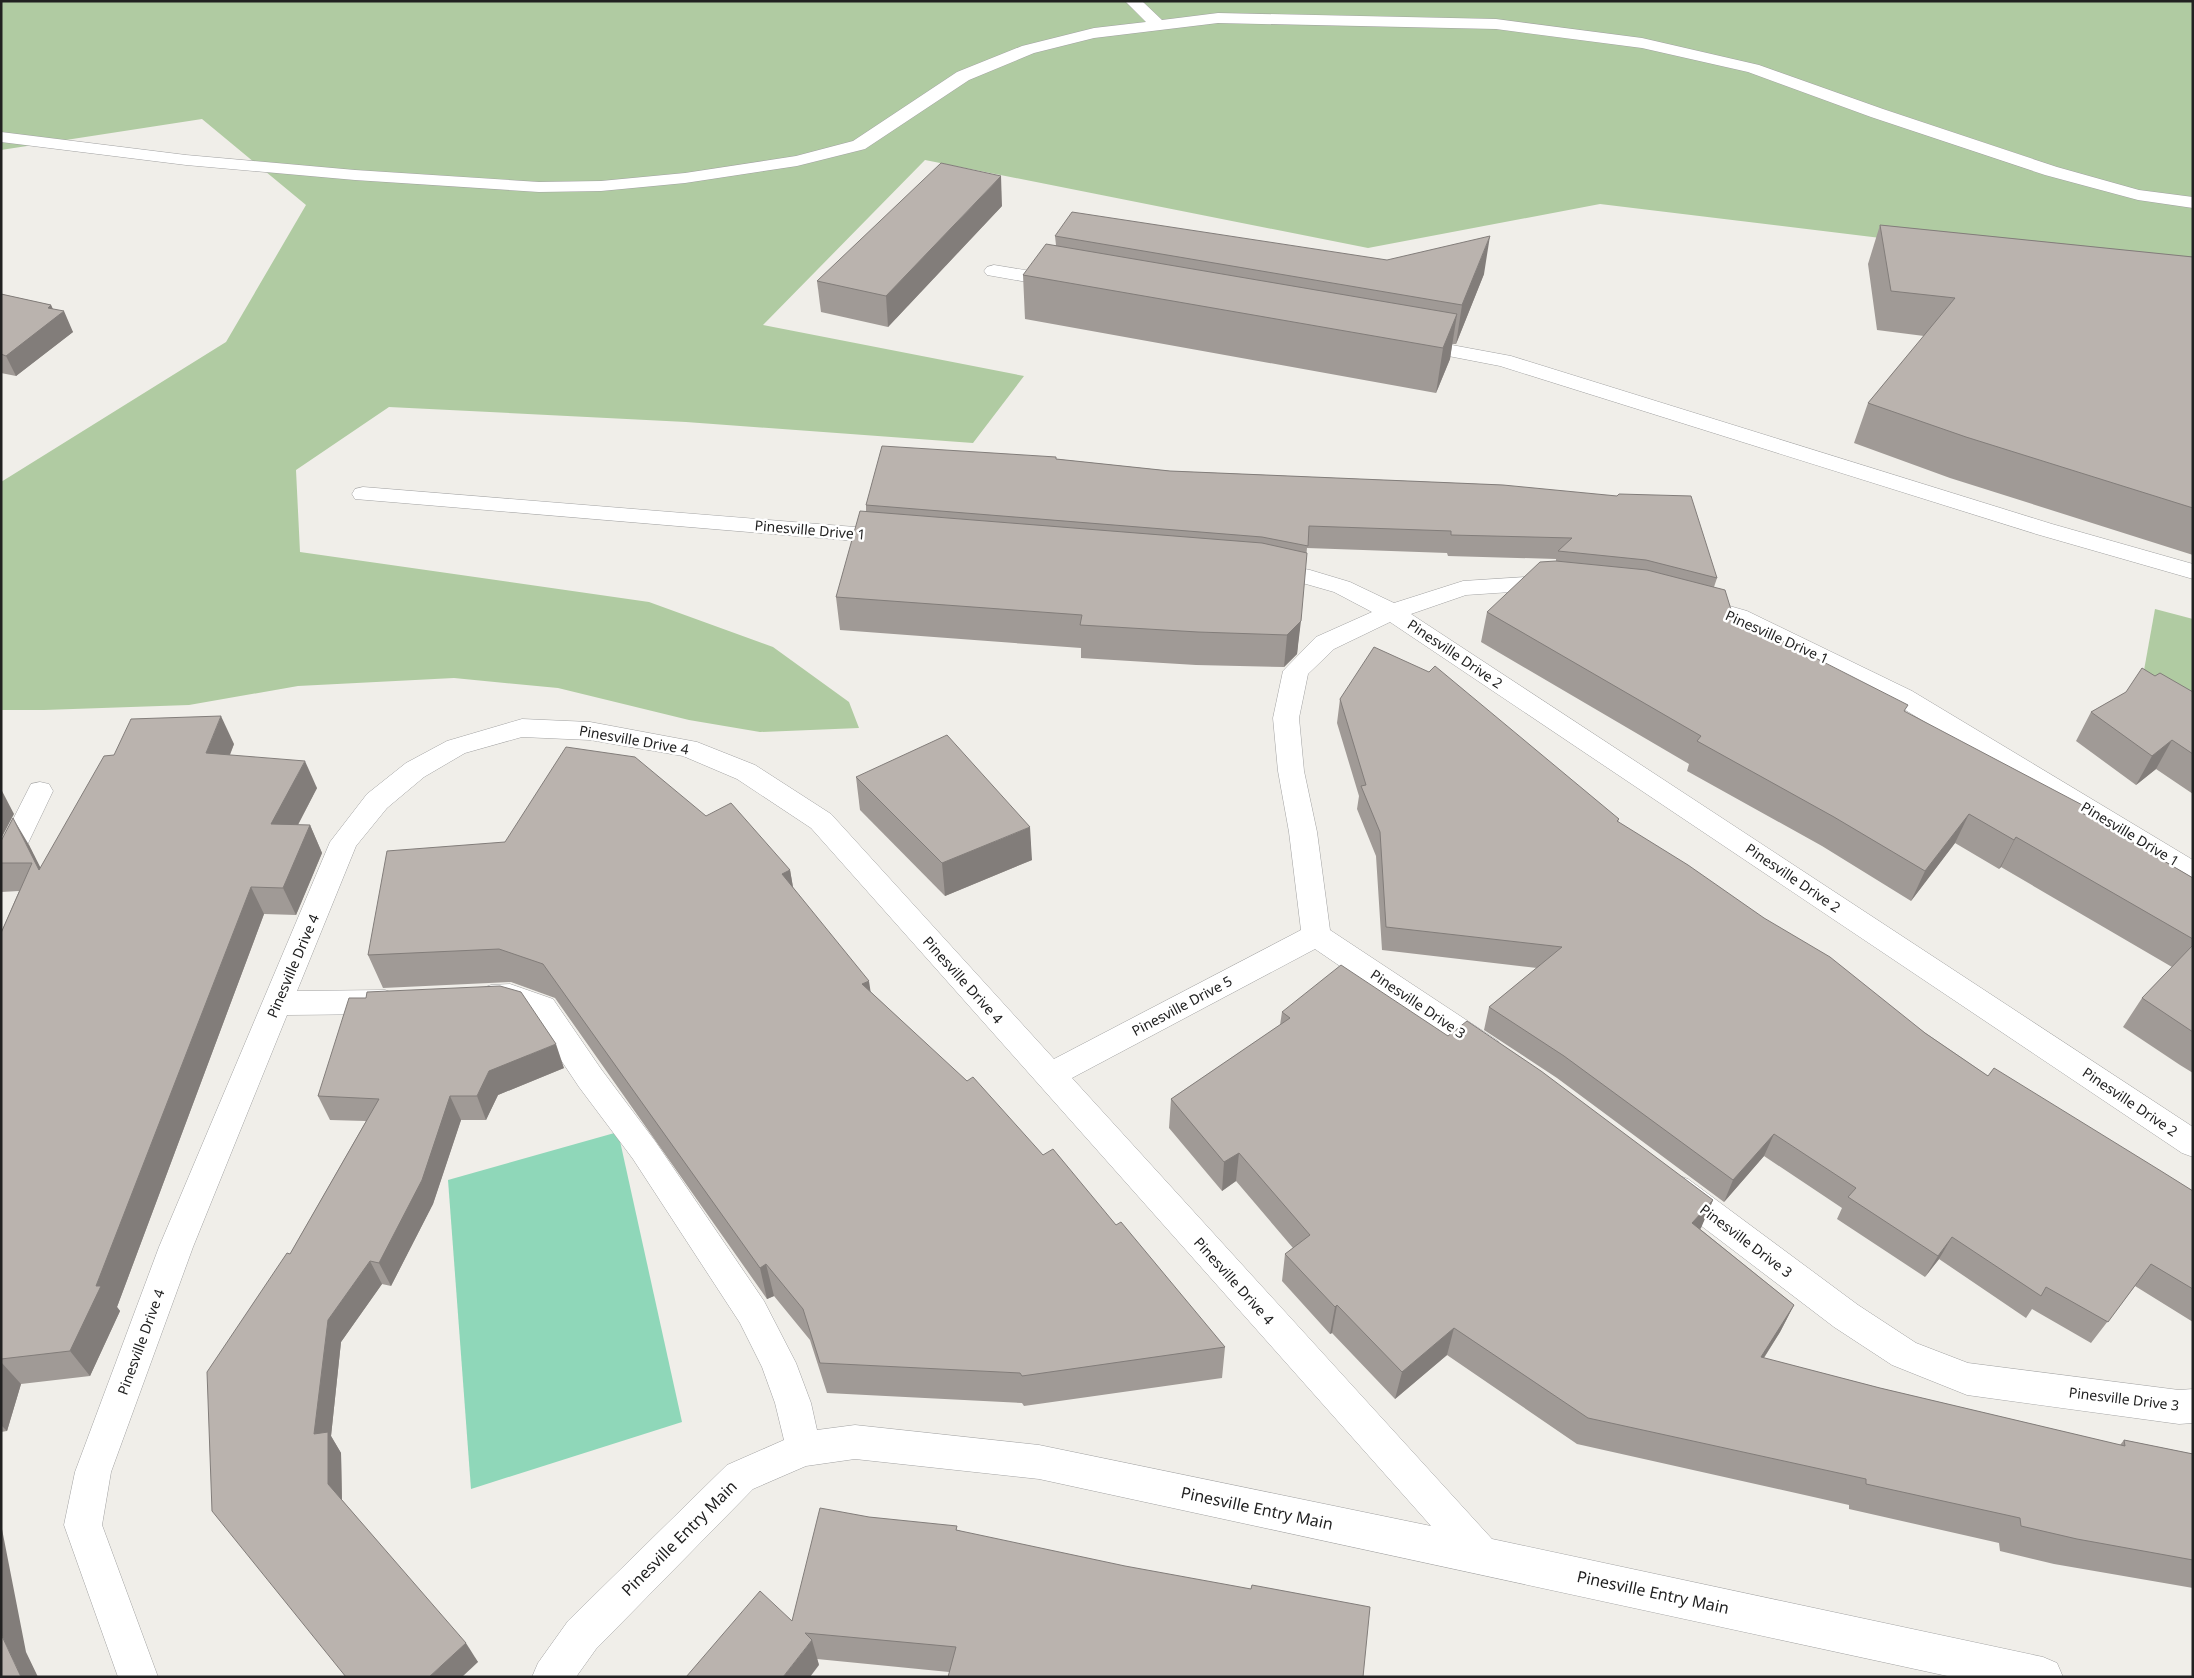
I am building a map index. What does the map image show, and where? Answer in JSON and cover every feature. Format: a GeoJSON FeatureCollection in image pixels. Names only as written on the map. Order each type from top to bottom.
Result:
{"type":"FeatureCollection","features":[{"type":"Feature","properties":{"kind":"street"},"geometry":{"type":"LineString","coordinates":[[1133,1],[1158,25]]}},
{"type":"Feature","properties":{"kind":"street"},"geometry":{"type":"LineString","coordinates":[[1,137],[186,160],[355,175],[539,187],[610,185],[685,178],[797,161],[859,145],[963,76],[1028,49],[1094,33],[1218,18],[1496,24],[1642,44],[1753,68],[1877,113],[2051,171],[2138,194],[2193,204]]}},
{"type":"Feature","properties":{"kind":"street"},"geometry":{"type":"LineString","coordinates":[[994,271],[1080,285]]}},
{"type":"Feature","properties":{"kind":"street"},"geometry":{"type":"LineString","coordinates":[[1398,341],[1504,360],[2034,526],[2193,572]]}},
{"type":"Feature","properties":{"kind":"street","name":"Pinesville Drive 1"},"geometry":{"type":"LineString","coordinates":[[363,494],[912,539]]}},
{"type":"Feature","properties":{"kind":"street"},"geometry":{"type":"LineString","coordinates":[[1250,566],[1310,577],[1342,587],[1392,612]]}},
{"type":"Feature","properties":{"kind":"street"},"geometry":{"type":"LineString","coordinates":[[1316,935],[1303,832],[1291,771],[1286,718],[1296,672],[1325,644],[1392,612],[1463,588],[1550,581],[1577,584]]}},
{"type":"Feature","properties":{"kind":"street","name":"Pinesville Drive 1"},"geometry":{"type":"LineString","coordinates":[[1676,599],[1738,616],[1903,697],[2193,873]]}},
{"type":"Feature","properties":{"kind":"street","name":"Pinesville Drive 2"},"geometry":{"type":"LineString","coordinates":[[1392,612],[2193,1144]]}},
{"type":"Feature","properties":{"kind":"street","name":"Pinesville Drive 4"},"geometry":{"type":"LineString","coordinates":[[138,1677],[83,1525],[93,1472],[176,1247],[344,842],[377,801],[415,770],[456,747],[522,728],[590,731],[688,748],[746,772],[821,822],[1482,1555]]}},
{"type":"Feature","properties":{"kind":"street"},"geometry":{"type":"LineString","coordinates":[[1,872],[40,792]]}},
{"type":"Feature","properties":{"kind":"street","name":"Pinesville Drive 3"},"geometry":{"type":"LineString","coordinates":[[1316,935],[1512,1067]]}},
{"type":"Feature","properties":{"kind":"street","name":"Pinesville Drive 5"},"geometry":{"type":"LineString","coordinates":[[1049,1076],[1316,935]]}},
{"type":"Feature","properties":{"kind":"street"},"geometry":{"type":"LineString","coordinates":[[463,1000],[510,996],[542,1007],[590,1078],[644,1150],[752,1312],[781,1371],[793,1403],[804,1449]]}},
{"type":"Feature","properties":{"kind":"street"},"geometry":{"type":"LineString","coordinates":[[277,1004],[418,1002]]}},
{"type":"Feature","properties":{"kind":"street","name":"Pinesville Drive 3"},"geometry":{"type":"LineString","coordinates":[[1656,1172],[1846,1316],[1904,1354],[1967,1379],[2179,1407],[2193,1406]]}},
{"type":"Feature","properties":{"kind":"street","name":"Pinesville Entry Main"},"geometry":{"type":"LineString","coordinates":[[552,1677],[582,1635],[740,1477],[804,1449],[855,1442],[1039,1462],[1482,1555],[2043,1677]]}},
{"type":"Feature","properties":{"kind":"green space"},"geometry":{"type":"Polygon","coordinates":[[[1,1],[2193,1],[2193,276],[1600,204],[1368,248],[925,160],[763,325],[1024,376],[973,443],[686,422],[389,407],[296,470],[300,552],[649,602],[773,647],[849,702],[859,728],[760,732],[689,720],[558,688],[454,678],[298,686],[189,705],[1,710],[1,482],[226,342],[306,205],[202,119],[1,150],[1,1]]]}},
{"type":"Feature","properties":{"kind":"green space"},"geometry":{"type":"Polygon","coordinates":[[[2155,609],[2193,619],[2193,720],[2141,687],[2155,609]]]}},
{"type":"Feature","properties":{"kind":"green space"},"geometry":{"type":"Polygon","coordinates":[[[618,1132],[682,1422],[471,1489],[448,1180],[618,1132]]]}},
{"type":"Feature","properties":{"kind":"building"},"geometry":{"type":"Polygon","coordinates":[[[941,163],[1001,176],[886,296],[817,281],[941,163]]]}},
{"type":"Feature","properties":{"kind":"building"},"geometry":{"type":"Polygon","coordinates":[[[1072,212],[1387,260],[1490,236],[1462,305],[1055,236],[1072,212]]]}},
{"type":"Feature","properties":{"kind":"building"},"geometry":{"type":"Polygon","coordinates":[[[1880,225],[2193,257],[2193,508],[1966,437],[1868,403],[1955,298],[1891,291],[1880,225]]]}},
{"type":"Feature","properties":{"kind":"building"},"geometry":{"type":"Polygon","coordinates":[[[1046,244],[1457,314],[1443,348],[1023,275],[1046,244]]]}},
{"type":"Feature","properties":{"kind":"building"},"geometry":{"type":"Polygon","coordinates":[[[1,294],[51,305],[48,308],[64,311],[6,356],[1,354],[1,294]]]}},
{"type":"Feature","properties":{"kind":"building"},"geometry":{"type":"Polygon","coordinates":[[[882,446],[1056,457],[1056,459],[1170,471],[1503,485],[1617,496],[1619,494],[1691,496],[1717,578],[1646,560],[1558,551],[1572,538],[1451,535],[1451,531],[1309,526],[1308,546],[1262,537],[866,505],[882,446]]]}},
{"type":"Feature","properties":{"kind":"building"},"geometry":{"type":"Polygon","coordinates":[[[860,511],[1262,543],[1307,553],[1301,621],[1287,635],[1198,632],[1080,625],[1082,615],[836,597],[860,511]]]}},
{"type":"Feature","properties":{"kind":"building"},"geometry":{"type":"Polygon","coordinates":[[[1556,561],[1647,570],[1725,590],[1733,616],[1908,705],[1904,711],[2088,808],[2082,813],[2193,878],[2193,939],[2016,837],[2014,840],[1969,814],[1925,871],[1834,817],[1697,741],[1701,736],[1487,612],[1540,562],[1556,561]]]}},
{"type":"Feature","properties":{"kind":"building"},"geometry":{"type":"Polygon","coordinates":[[[1374,647],[1429,672],[1435,666],[1619,819],[1617,821],[1688,865],[1764,918],[1830,957],[1925,1033],[1988,1076],[1994,1068],[2193,1191],[2193,1289],[2151,1264],[2108,1322],[2046,1287],[2041,1296],[1952,1237],[1938,1256],[1848,1197],[1856,1188],[1774,1134],[1733,1180],[1564,1056],[1489,1007],[1562,947],[1386,927],[1380,832],[1361,786],[1366,785],[1340,699],[1374,647]]]}},
{"type":"Feature","properties":{"kind":"building"},"geometry":{"type":"Polygon","coordinates":[[[2142,668],[2155,676],[2160,673],[2193,692],[2193,754],[2172,740],[2152,756],[2091,712],[2126,692],[2142,668]]]}},
{"type":"Feature","properties":{"kind":"building"},"geometry":{"type":"Polygon","coordinates":[[[221,716],[206,753],[305,761],[271,824],[310,825],[283,888],[251,887],[96,1286],[101,1286],[70,1351],[1,1359],[1,933],[32,863],[1,863],[1,841],[13,818],[39,870],[104,756],[114,755],[131,719],[221,716]]]}},
{"type":"Feature","properties":{"kind":"building"},"geometry":{"type":"Polygon","coordinates":[[[947,735],[1030,827],[942,863],[856,777],[947,735]]]}},
{"type":"Feature","properties":{"kind":"building"},"geometry":{"type":"Polygon","coordinates":[[[566,747],[635,757],[706,816],[731,803],[790,870],[782,874],[869,981],[862,984],[967,1081],[973,1077],[1043,1155],[1053,1149],[1116,1225],[1121,1222],[1225,1347],[1022,1376],[1020,1373],[820,1363],[803,1309],[766,1264],[760,1268],[543,964],[499,949],[368,955],[387,851],[505,842],[566,747]]]}},
{"type":"Feature","properties":{"kind":"building"},"geometry":{"type":"Polygon","coordinates":[[[2193,945],[2193,1032],[2142,998],[2193,945]]]}},
{"type":"Feature","properties":{"kind":"building"},"geometry":{"type":"Polygon","coordinates":[[[1341,965],[1448,1036],[1467,1021],[1541,1071],[1713,1200],[1692,1223],[1794,1305],[1761,1357],[1880,1388],[2125,1446],[2124,1440],[2193,1454],[2193,1560],[2077,1539],[2021,1526],[2020,1518],[1866,1484],[1866,1479],[1588,1418],[1454,1328],[1402,1372],[1337,1305],[1335,1307],[1285,1254],[1310,1235],[1239,1153],[1224,1162],[1171,1099],[1290,1018],[1282,1012],[1341,965]]]}},
{"type":"Feature","properties":{"kind":"building"},"geometry":{"type":"Polygon","coordinates":[[[500,986],[521,992],[556,1044],[489,1071],[477,1096],[450,1096],[422,1180],[379,1263],[370,1261],[328,1320],[314,1434],[328,1432],[328,1484],[466,1643],[429,1677],[346,1677],[212,1511],[207,1372],[287,1253],[290,1254],[379,1099],[318,1096],[349,998],[366,998],[367,992],[500,986]]]}},
{"type":"Feature","properties":{"kind":"building"},"geometry":{"type":"Polygon","coordinates":[[[820,1508],[869,1517],[957,1526],[956,1530],[1125,1566],[1251,1589],[1252,1585],[1370,1607],[1363,1677],[948,1677],[956,1647],[805,1633],[812,1640],[783,1677],[686,1677],[760,1591],[792,1621],[820,1508]]]}},
{"type":"Feature","properties":{"kind":"building"},"geometry":{"type":"Polygon","coordinates":[[[1,1634],[21,1677],[1,1677],[1,1634]]]}}]}
